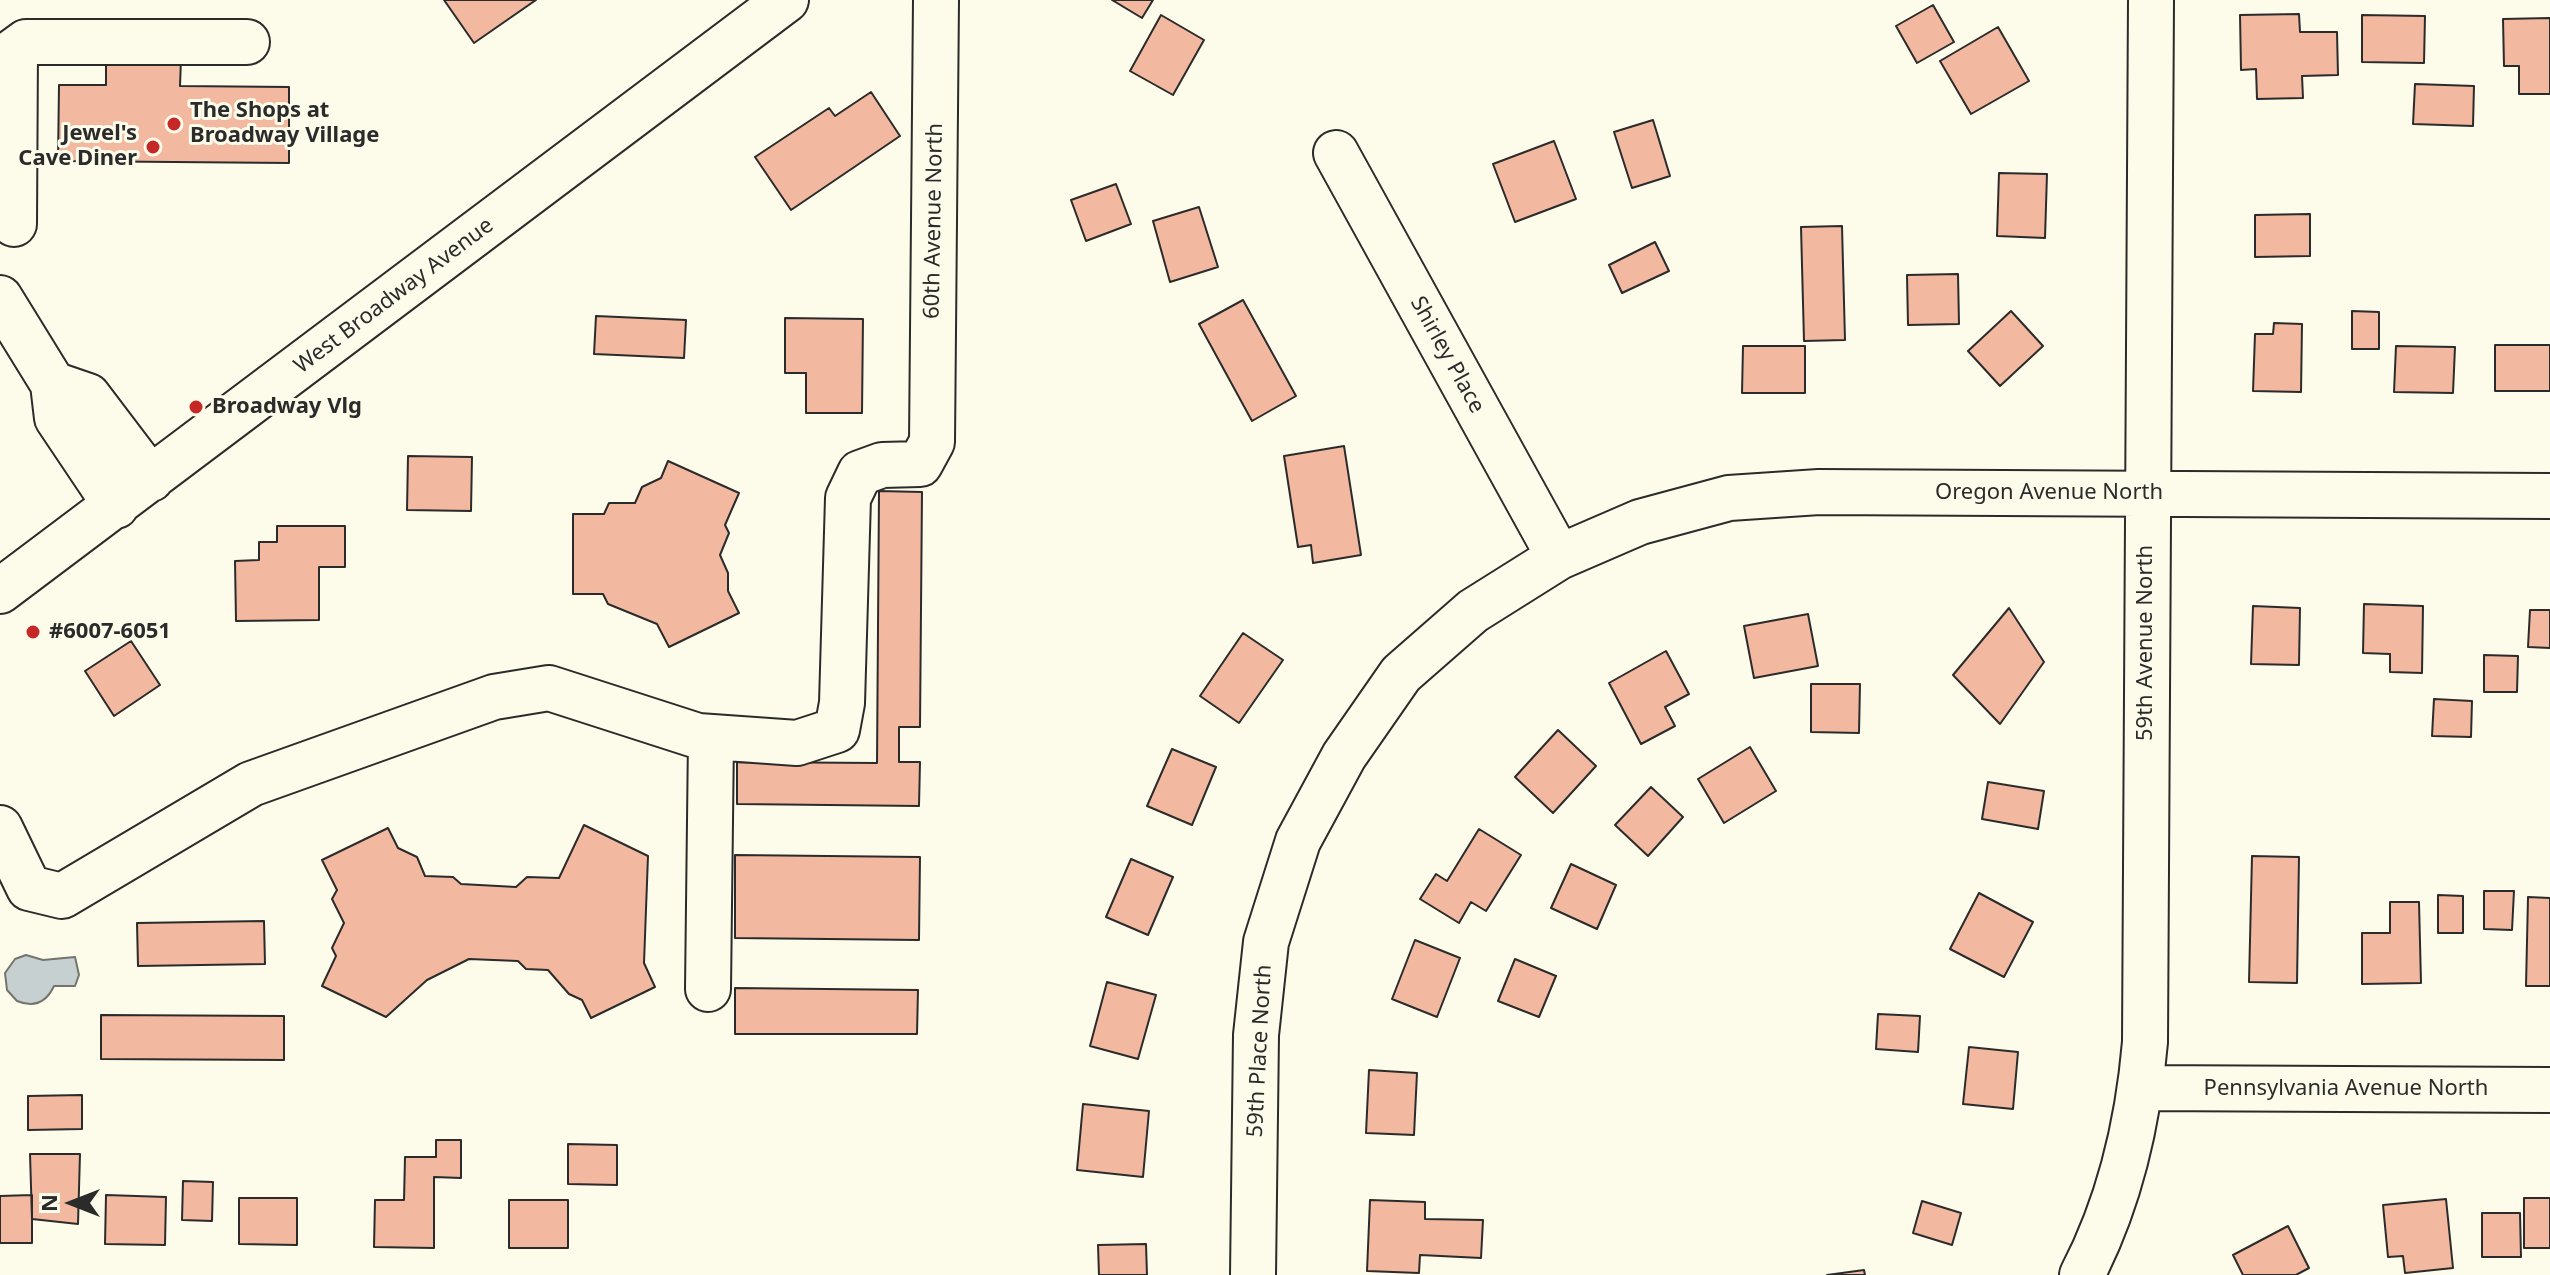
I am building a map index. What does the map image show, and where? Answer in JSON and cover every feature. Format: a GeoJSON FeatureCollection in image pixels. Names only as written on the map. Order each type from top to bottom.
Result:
{"type":"FeatureCollection","features":[{"type":"Feature","properties":{"kind":"street","name":"West Broadway Avenue"},"geometry":{"type":"LineString","coordinates":[[0,591],[786,0]]}},
{"type":"Feature","properties":{"kind":"street","name":"60th Avenue North"},"geometry":{"type":"LineString","coordinates":[[711,737],[797,743],[837,730],[842,703],[848,498],[860,473],[882,465],[920,464],[932,442],[936,0]]}},
{"type":"Feature","properties":{"kind":"street","name":"59th Avenue North"},"geometry":{"type":"LineString","coordinates":[[2082,1275],[2101,1238],[2129,1150],[2141,1088],[2145,1042],[2151,0]]}},
{"type":"Feature","properties":{"kind":"street"},"geometry":{"type":"LineString","coordinates":[[14,224],[15,50],[26,42],[247,42]]}},
{"type":"Feature","properties":{"kind":"street","name":"Shirley Place"},"geometry":{"type":"LineString","coordinates":[[1336,153],[1559,557]]}},
{"type":"Feature","properties":{"kind":"street"},"geometry":{"type":"LineString","coordinates":[[0,298],[53,384],[57,418],[116,506]]}},
{"type":"Feature","properties":{"kind":"street"},"geometry":{"type":"LineString","coordinates":[[53,384],[88,396],[151,479]]}},
{"type":"Feature","properties":{"kind":"street","name":"Oregon Avenue North"},"geometry":{"type":"LineString","coordinates":[[1559,557],[1640,522],[1729,498],[1819,492],[2550,496]]}},
{"type":"Feature","properties":{"kind":"street","name":"59th Place North"},"geometry":{"type":"LineString","coordinates":[[1253,1275],[1256,1035],[1266,942],[1298,841],[1344,756],[1401,674],[1473,611],[1559,557]]}},
{"type":"Feature","properties":{"kind":"street"},"geometry":{"type":"LineString","coordinates":[[0,828],[29,888],[62,896],[251,784],[494,697],[549,688],[711,737],[708,989]]}},
{"type":"Feature","properties":{"kind":"street","name":"Pennsylvania Avenue North"},"geometry":{"type":"LineString","coordinates":[[2141,1088],[2550,1090]]}},
{"type":"Feature","properties":{"kind":"shaded area"},"geometry":{"type":"Polygon","coordinates":[[[26,955],[43,960],[75,957],[79,975],[75,986],[54,986],[43,1000],[34,1004],[17,1001],[7,990],[5,973],[15,959],[26,955]]]}},
{"type":"Feature","properties":{"kind":"building"},"geometry":{"type":"Polygon","coordinates":[[[444,0],[536,0],[474,43],[444,0]]]}},
{"type":"Feature","properties":{"kind":"building"},"geometry":{"type":"Polygon","coordinates":[[[1112,0],[1153,0],[1142,18],[1112,0]]]}},
{"type":"Feature","properties":{"kind":"building"},"geometry":{"type":"Polygon","coordinates":[[[1933,5],[1954,42],[1917,63],[1896,26],[1933,5]]]}},
{"type":"Feature","properties":{"kind":"building"},"geometry":{"type":"Polygon","coordinates":[[[2299,14],[2300,32],[2337,32],[2338,75],[2302,76],[2303,98],[2257,99],[2256,69],[2241,70],[2240,15],[2299,14]]]}},
{"type":"Feature","properties":{"kind":"building"},"geometry":{"type":"Polygon","coordinates":[[[1161,15],[1204,40],[1173,95],[1130,71],[1161,15]]]}},
{"type":"Feature","properties":{"kind":"building"},"geometry":{"type":"Polygon","coordinates":[[[2362,15],[2425,16],[2424,63],[2362,62],[2362,15]]]}},
{"type":"Feature","properties":{"kind":"building"},"geometry":{"type":"Polygon","coordinates":[[[2550,18],[2550,94],[2519,94],[2519,66],[2504,66],[2503,19],[2550,18]]]}},
{"type":"Feature","properties":{"kind":"building"},"geometry":{"type":"Polygon","coordinates":[[[1998,27],[2029,81],[1971,114],[1940,61],[1998,27]]]}},
{"type":"Feature","properties":{"kind":"building","name":"The Shops at Broadway Village"},"geometry":{"type":"Polygon","coordinates":[[[106,58],[181,59],[180,86],[289,87],[289,163],[58,161],[59,85],[106,85],[106,58]]]}},
{"type":"Feature","properties":{"kind":"building"},"geometry":{"type":"Polygon","coordinates":[[[2415,84],[2474,86],[2473,126],[2413,124],[2415,84]]]}},
{"type":"Feature","properties":{"kind":"building"},"geometry":{"type":"Polygon","coordinates":[[[871,92],[900,136],[791,210],[755,157],[829,108],[835,116],[871,92]]]}},
{"type":"Feature","properties":{"kind":"building"},"geometry":{"type":"Polygon","coordinates":[[[1653,120],[1670,176],[1632,188],[1614,132],[1653,120]]]}},
{"type":"Feature","properties":{"kind":"building"},"geometry":{"type":"Polygon","coordinates":[[[1554,141],[1576,199],[1515,222],[1493,164],[1554,141]]]}},
{"type":"Feature","properties":{"kind":"building"},"geometry":{"type":"Polygon","coordinates":[[[1999,173],[2047,174],[2045,238],[1997,236],[1999,173]]]}},
{"type":"Feature","properties":{"kind":"building"},"geometry":{"type":"Polygon","coordinates":[[[1116,184],[1131,224],[1086,241],[1071,200],[1116,184]]]}},
{"type":"Feature","properties":{"kind":"building"},"geometry":{"type":"Polygon","coordinates":[[[1199,207],[1218,267],[1170,282],[1153,221],[1199,207]]]}},
{"type":"Feature","properties":{"kind":"building"},"geometry":{"type":"Polygon","coordinates":[[[2310,214],[2310,256],[2255,257],[2255,215],[2310,214]]]}},
{"type":"Feature","properties":{"kind":"building"},"geometry":{"type":"Polygon","coordinates":[[[1842,226],[1845,340],[1804,341],[1801,227],[1842,226]]]}},
{"type":"Feature","properties":{"kind":"building"},"geometry":{"type":"Polygon","coordinates":[[[1655,242],[1669,271],[1622,293],[1609,265],[1655,242]]]}},
{"type":"Feature","properties":{"kind":"building"},"geometry":{"type":"Polygon","coordinates":[[[1958,274],[1959,324],[1908,325],[1907,275],[1958,274]]]}},
{"type":"Feature","properties":{"kind":"building"},"geometry":{"type":"Polygon","coordinates":[[[1243,300],[1296,396],[1252,421],[1199,324],[1243,300]]]}},
{"type":"Feature","properties":{"kind":"building"},"geometry":{"type":"Polygon","coordinates":[[[2011,311],[2043,346],[2000,386],[1968,351],[2011,311]]]}},
{"type":"Feature","properties":{"kind":"building"},"geometry":{"type":"Polygon","coordinates":[[[2352,311],[2379,312],[2379,349],[2352,349],[2352,311]]]}},
{"type":"Feature","properties":{"kind":"building"},"geometry":{"type":"Polygon","coordinates":[[[596,316],[686,320],[684,358],[594,354],[596,316]]]}},
{"type":"Feature","properties":{"kind":"building"},"geometry":{"type":"Polygon","coordinates":[[[785,318],[863,319],[862,413],[806,413],[806,373],[785,373],[785,318]]]}},
{"type":"Feature","properties":{"kind":"building"},"geometry":{"type":"Polygon","coordinates":[[[2274,323],[2302,324],[2301,392],[2253,391],[2255,334],[2273,334],[2274,323]]]}},
{"type":"Feature","properties":{"kind":"building"},"geometry":{"type":"Polygon","coordinates":[[[2495,345],[2550,345],[2550,391],[2495,391],[2495,345]]]}},
{"type":"Feature","properties":{"kind":"building"},"geometry":{"type":"Polygon","coordinates":[[[1743,346],[1805,346],[1805,393],[1742,393],[1743,346]]]}},
{"type":"Feature","properties":{"kind":"building"},"geometry":{"type":"Polygon","coordinates":[[[2396,346],[2455,347],[2453,393],[2394,392],[2396,346]]]}},
{"type":"Feature","properties":{"kind":"building"},"geometry":{"type":"Polygon","coordinates":[[[1344,446],[1361,555],[1313,563],[1311,545],[1298,547],[1284,456],[1344,446]]]}},
{"type":"Feature","properties":{"kind":"building"},"geometry":{"type":"Polygon","coordinates":[[[408,456],[472,457],[471,511],[407,510],[408,456]]]}},
{"type":"Feature","properties":{"kind":"building"},"geometry":{"type":"Polygon","coordinates":[[[668,461],[739,493],[725,525],[729,533],[720,555],[728,573],[728,591],[739,613],[669,647],[657,624],[608,604],[603,594],[573,594],[573,514],[604,514],[609,503],[635,503],[642,487],[661,478],[668,461]]]}},
{"type":"Feature","properties":{"kind":"building"},"geometry":{"type":"Polygon","coordinates":[[[879,491],[922,492],[920,727],[899,727],[899,762],[920,762],[919,806],[737,804],[737,762],[877,763],[879,491]]]}},
{"type":"Feature","properties":{"kind":"building"},"geometry":{"type":"Polygon","coordinates":[[[277,526],[345,526],[345,567],[319,567],[319,620],[236,621],[235,561],[259,560],[259,542],[277,542],[277,526]]]}},
{"type":"Feature","properties":{"kind":"building"},"geometry":{"type":"Polygon","coordinates":[[[2364,604],[2423,606],[2422,673],[2390,672],[2390,654],[2363,653],[2364,604]]]}},
{"type":"Feature","properties":{"kind":"building"},"geometry":{"type":"Polygon","coordinates":[[[2253,606],[2300,608],[2299,665],[2251,664],[2253,606]]]}},
{"type":"Feature","properties":{"kind":"building"},"geometry":{"type":"Polygon","coordinates":[[[2009,608],[2044,662],[2000,724],[1953,675],[2009,608]]]}},
{"type":"Feature","properties":{"kind":"building"},"geometry":{"type":"Polygon","coordinates":[[[2530,610],[2550,610],[2550,648],[2528,647],[2530,610]]]}},
{"type":"Feature","properties":{"kind":"building"},"geometry":{"type":"Polygon","coordinates":[[[1808,614],[1818,666],[1754,678],[1744,626],[1808,614]]]}},
{"type":"Feature","properties":{"kind":"building"},"geometry":{"type":"Polygon","coordinates":[[[1243,633],[1283,660],[1239,723],[1200,696],[1243,633]]]}},
{"type":"Feature","properties":{"kind":"building"},"geometry":{"type":"Polygon","coordinates":[[[131,641],[160,685],[114,716],[85,671],[131,641]]]}},
{"type":"Feature","properties":{"kind":"building"},"geometry":{"type":"Polygon","coordinates":[[[1666,651],[1689,694],[1665,707],[1675,726],[1641,744],[1609,683],[1666,651]]]}},
{"type":"Feature","properties":{"kind":"building"},"geometry":{"type":"Polygon","coordinates":[[[2484,655],[2518,656],[2517,692],[2484,692],[2484,655]]]}},
{"type":"Feature","properties":{"kind":"building"},"geometry":{"type":"Polygon","coordinates":[[[1811,684],[1860,684],[1859,733],[1811,732],[1811,684]]]}},
{"type":"Feature","properties":{"kind":"building"},"geometry":{"type":"Polygon","coordinates":[[[2434,699],[2472,701],[2471,737],[2432,736],[2434,699]]]}},
{"type":"Feature","properties":{"kind":"building"},"geometry":{"type":"Polygon","coordinates":[[[1558,730],[1596,766],[1553,813],[1515,777],[1558,730]]]}},
{"type":"Feature","properties":{"kind":"building"},"geometry":{"type":"Polygon","coordinates":[[[1750,747],[1776,791],[1724,823],[1698,779],[1750,747]]]}},
{"type":"Feature","properties":{"kind":"building"},"geometry":{"type":"Polygon","coordinates":[[[1172,749],[1216,767],[1192,825],[1147,806],[1172,749]]]}},
{"type":"Feature","properties":{"kind":"building"},"geometry":{"type":"Polygon","coordinates":[[[1988,782],[2044,791],[2038,829],[1982,819],[1988,782]]]}},
{"type":"Feature","properties":{"kind":"building"},"geometry":{"type":"Polygon","coordinates":[[[1651,787],[1683,817],[1648,856],[1615,825],[1651,787]]]}},
{"type":"Feature","properties":{"kind":"building"},"geometry":{"type":"Polygon","coordinates":[[[584,825],[648,856],[644,963],[655,987],[591,1018],[582,1000],[569,994],[548,970],[526,969],[518,961],[469,959],[427,980],[386,1017],[322,986],[336,956],[332,948],[344,923],[332,899],[337,890],[322,860],[388,828],[398,848],[417,857],[425,876],[453,877],[461,884],[516,887],[527,877],[559,878],[584,825]]]}},
{"type":"Feature","properties":{"kind":"building"},"geometry":{"type":"Polygon","coordinates":[[[1479,829],[1521,855],[1486,911],[1471,902],[1459,923],[1420,899],[1436,874],[1447,881],[1479,829]]]}},
{"type":"Feature","properties":{"kind":"building"},"geometry":{"type":"Polygon","coordinates":[[[735,855],[920,857],[919,940],[735,938],[735,855]]]}},
{"type":"Feature","properties":{"kind":"building"},"geometry":{"type":"Polygon","coordinates":[[[2252,856],[2299,857],[2297,983],[2249,982],[2252,856]]]}},
{"type":"Feature","properties":{"kind":"building"},"geometry":{"type":"Polygon","coordinates":[[[1131,859],[1173,877],[1148,935],[1106,917],[1131,859]]]}},
{"type":"Feature","properties":{"kind":"building"},"geometry":{"type":"Polygon","coordinates":[[[1571,864],[1616,885],[1597,929],[1551,908],[1571,864]]]}},
{"type":"Feature","properties":{"kind":"building"},"geometry":{"type":"Polygon","coordinates":[[[2484,891],[2514,891],[2512,930],[2484,929],[2484,891]]]}},
{"type":"Feature","properties":{"kind":"building"},"geometry":{"type":"Polygon","coordinates":[[[1979,893],[2033,922],[2004,977],[1950,949],[1979,893]]]}},
{"type":"Feature","properties":{"kind":"building"},"geometry":{"type":"Polygon","coordinates":[[[2438,895],[2463,896],[2463,933],[2438,933],[2438,895]]]}},
{"type":"Feature","properties":{"kind":"building"},"geometry":{"type":"Polygon","coordinates":[[[2528,897],[2550,898],[2550,986],[2526,986],[2528,897]]]}},
{"type":"Feature","properties":{"kind":"building"},"geometry":{"type":"Polygon","coordinates":[[[2390,902],[2419,902],[2421,983],[2362,984],[2362,933],[2390,933],[2390,902]]]}},
{"type":"Feature","properties":{"kind":"building"},"geometry":{"type":"Polygon","coordinates":[[[264,921],[265,964],[138,966],[137,923],[264,921]]]}},
{"type":"Feature","properties":{"kind":"building"},"geometry":{"type":"Polygon","coordinates":[[[1415,940],[1460,958],[1437,1017],[1392,999],[1415,940]]]}},
{"type":"Feature","properties":{"kind":"building"},"geometry":{"type":"Polygon","coordinates":[[[1515,959],[1556,976],[1539,1017],[1498,1001],[1515,959]]]}},
{"type":"Feature","properties":{"kind":"building"},"geometry":{"type":"Polygon","coordinates":[[[1107,982],[1156,995],[1138,1059],[1090,1046],[1107,982]]]}},
{"type":"Feature","properties":{"kind":"building"},"geometry":{"type":"Polygon","coordinates":[[[735,988],[918,990],[917,1034],[735,1034],[735,988]]]}},
{"type":"Feature","properties":{"kind":"building"},"geometry":{"type":"Polygon","coordinates":[[[1878,1014],[1920,1016],[1918,1052],[1876,1049],[1878,1014]]]}},
{"type":"Feature","properties":{"kind":"building"},"geometry":{"type":"Polygon","coordinates":[[[101,1015],[284,1016],[284,1060],[101,1059],[101,1015]]]}},
{"type":"Feature","properties":{"kind":"building"},"geometry":{"type":"Polygon","coordinates":[[[1969,1047],[2018,1052],[2013,1109],[1963,1104],[1969,1047]]]}},
{"type":"Feature","properties":{"kind":"building"},"geometry":{"type":"Polygon","coordinates":[[[1369,1070],[1417,1073],[1414,1135],[1366,1133],[1369,1070]]]}},
{"type":"Feature","properties":{"kind":"building"},"geometry":{"type":"Polygon","coordinates":[[[82,1095],[82,1129],[28,1130],[28,1096],[82,1095]]]}},
{"type":"Feature","properties":{"kind":"building"},"geometry":{"type":"Polygon","coordinates":[[[1083,1104],[1149,1111],[1143,1177],[1077,1170],[1083,1104]]]}},
{"type":"Feature","properties":{"kind":"building"},"geometry":{"type":"Polygon","coordinates":[[[436,1140],[461,1140],[461,1178],[434,1177],[434,1248],[374,1247],[375,1200],[404,1200],[405,1157],[436,1157],[436,1140]]]}},
{"type":"Feature","properties":{"kind":"building"},"geometry":{"type":"Polygon","coordinates":[[[568,1144],[617,1145],[617,1185],[568,1184],[568,1144]]]}},
{"type":"Feature","properties":{"kind":"building"},"geometry":{"type":"Polygon","coordinates":[[[30,1154],[80,1154],[78,1224],[32,1219],[30,1154]]]}},
{"type":"Feature","properties":{"kind":"building"},"geometry":{"type":"Polygon","coordinates":[[[183,1181],[213,1182],[212,1221],[182,1220],[183,1181]]]}},
{"type":"Feature","properties":{"kind":"building"},"geometry":{"type":"Polygon","coordinates":[[[32,1195],[32,1243],[0,1243],[0,1196],[32,1195]]]}},
{"type":"Feature","properties":{"kind":"building"},"geometry":{"type":"Polygon","coordinates":[[[106,1195],[166,1197],[165,1245],[105,1244],[106,1195]]]}},
{"type":"Feature","properties":{"kind":"building"},"geometry":{"type":"Polygon","coordinates":[[[239,1198],[297,1198],[297,1245],[239,1244],[239,1198]]]}},
{"type":"Feature","properties":{"kind":"building"},"geometry":{"type":"Polygon","coordinates":[[[2524,1198],[2550,1198],[2550,1248],[2524,1248],[2524,1198]]]}},
{"type":"Feature","properties":{"kind":"building"},"geometry":{"type":"Polygon","coordinates":[[[2446,1199],[2453,1268],[2405,1273],[2403,1256],[2388,1257],[2383,1205],[2446,1199]]]}},
{"type":"Feature","properties":{"kind":"building"},"geometry":{"type":"Polygon","coordinates":[[[509,1200],[568,1200],[568,1248],[509,1248],[509,1200]]]}},
{"type":"Feature","properties":{"kind":"building"},"geometry":{"type":"Polygon","coordinates":[[[1370,1200],[1425,1202],[1425,1219],[1483,1220],[1481,1258],[1420,1255],[1419,1273],[1367,1271],[1370,1200]]]}},
{"type":"Feature","properties":{"kind":"building"},"geometry":{"type":"Polygon","coordinates":[[[1922,1201],[1961,1213],[1952,1245],[1913,1233],[1922,1201]]]}},
{"type":"Feature","properties":{"kind":"building"},"geometry":{"type":"Polygon","coordinates":[[[2482,1213],[2520,1213],[2521,1257],[2482,1257],[2482,1213]]]}},
{"type":"Feature","properties":{"kind":"building"},"geometry":{"type":"Polygon","coordinates":[[[2288,1226],[2309,1268],[2296,1275],[2243,1275],[2233,1255],[2288,1226]]]}},
{"type":"Feature","properties":{"kind":"building"},"geometry":{"type":"Polygon","coordinates":[[[1146,1244],[1147,1275],[1099,1275],[1098,1245],[1146,1244]]]}},
{"type":"Feature","properties":{"kind":"building"},"geometry":{"type":"Polygon","coordinates":[[[1864,1270],[1865,1275],[1827,1275],[1864,1270]]]}},
{"type":"Feature","properties":{"kind":"place","name":"The Shops at Broadway Village"},"geometry":{"type":"Point","coordinates":[174,124]}},
{"type":"Feature","properties":{"kind":"place","name":"Jewel's Cave Diner"},"geometry":{"type":"Point","coordinates":[153,147]}},
{"type":"Feature","properties":{"kind":"place","name":"Broadway Vlg"},"geometry":{"type":"Point","coordinates":[196,407]}},
{"type":"Feature","properties":{"kind":"place","name":"#6007-6051"},"geometry":{"type":"Point","coordinates":[33,632]}}]}
